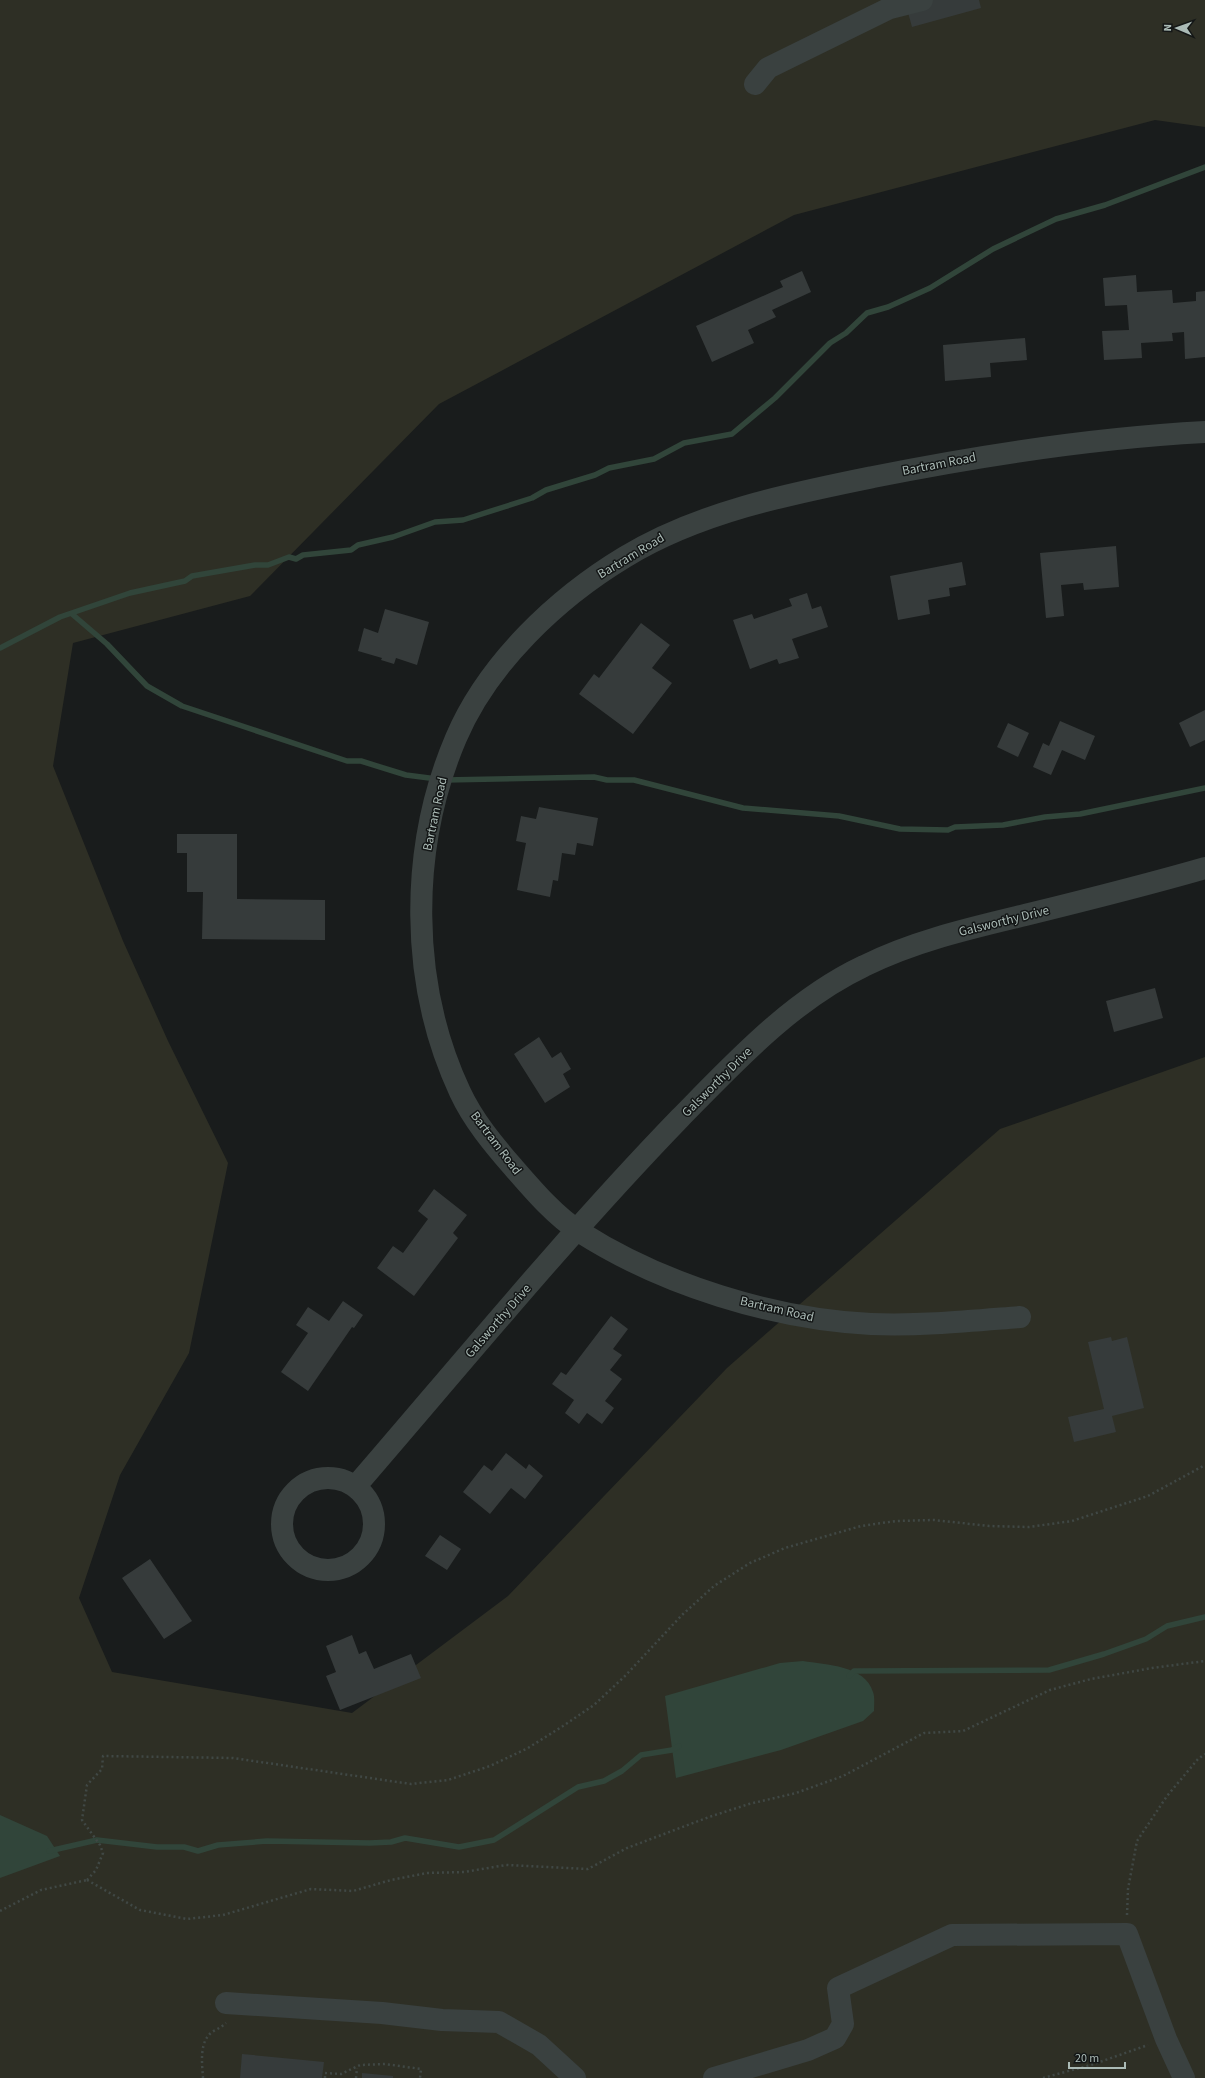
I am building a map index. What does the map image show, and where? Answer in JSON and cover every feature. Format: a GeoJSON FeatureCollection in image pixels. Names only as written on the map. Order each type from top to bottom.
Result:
{"type":"FeatureCollection","features":[{"type":"Feature","properties":{"kind":"street"},"geometry":{"type":"LineString","coordinates":[[755,84],[768,68],[890,8],[922,0]]}},
{"type":"Feature","properties":{"kind":"street","name":"Bartram Road"},"geometry":{"type":"LineString","coordinates":[[1020,1317],[953,1322],[870,1324],[791,1314],[747,1304],[697,1288],[625,1257],[576,1230],[534,1192],[478,1124],[460,1092],[443,1051],[433,1016],[421,942],[420,899],[432,816],[444,773],[457,736],[482,691],[513,649],[542,618],[583,586],[626,556],[664,536],[752,505],[828,486],[954,461],[1056,445],[1142,435],[1205,432]]}},
{"type":"Feature","properties":{"kind":"street","name":"Galsworthy Drive"},"geometry":{"type":"LineString","coordinates":[[355,1487],[621,1179],[717,1080],[767,1033],[806,1000],[834,981],[865,965],[897,952],[963,931],[1205,868]]}},
{"type":"Feature","properties":{"kind":"street"},"geometry":{"type":"LineString","coordinates":[[326,1478],[336,1479],[355,1487],[365,1497],[372,1510],[373,1530],[366,1550],[350,1564],[331,1570],[317,1569],[304,1564],[293,1554],[286,1542],[282,1529],[282,1518],[290,1498],[305,1484],[326,1478]]}},
{"type":"Feature","properties":{"kind":"street"},"geometry":{"type":"LineString","coordinates":[[714,2078],[808,2050],[835,2038],[843,2024],[838,1988],[952,1935],[1127,1934],[1166,2039],[1184,2078]]}},
{"type":"Feature","properties":{"kind":"street"},"geometry":{"type":"LineString","coordinates":[[230,2004],[382,2013],[442,2020],[499,2022],[539,2045],[575,2078]]}},
{"type":"Feature","properties":{"kind":"path"},"geometry":{"type":"LineString","coordinates":[[0,1911],[40,1890],[87,1880],[96,1870],[103,1854],[100,1845],[82,1820],[87,1785],[102,1769],[104,1756],[233,1758],[411,1784],[448,1780],[490,1766],[528,1748],[594,1705],[625,1676],[682,1615],[714,1586],[750,1563],[785,1548],[861,1526],[896,1521],[934,1520],[989,1526],[1029,1527],[1072,1521],[1148,1496],[1205,1465]]}},
{"type":"Feature","properties":{"kind":"path"},"geometry":{"type":"LineString","coordinates":[[87,1880],[140,1910],[187,1919],[223,1915],[311,1889],[353,1891],[391,1880],[427,1873],[464,1872],[506,1866],[588,1869],[627,1848],[709,1818],[749,1804],[796,1792],[843,1776],[924,1733],[963,1731],[1050,1690],[1091,1679],[1152,1668],[1205,1662]]}},
{"type":"Feature","properties":{"kind":"path"},"geometry":{"type":"LineString","coordinates":[[1127,1934],[1128,1889],[1137,1841],[1167,1796],[1198,1759],[1205,1754]]}},
{"type":"Feature","properties":{"kind":"path"},"geometry":{"type":"LineString","coordinates":[[203,2078],[202,2050],[205,2040],[211,2033],[228,2021],[230,2004]]}},
{"type":"Feature","properties":{"kind":"path"},"geometry":{"type":"LineString","coordinates":[[1043,2078],[1094,2064],[1166,2039]]}},
{"type":"Feature","properties":{"kind":"path"},"geometry":{"type":"LineString","coordinates":[[324,2078],[325,2073],[341,2074],[357,2068],[360,2065],[385,2064],[421,2069],[420,2078]]}},
{"type":"Feature","properties":{"kind":"path"},"geometry":{"type":"LineString","coordinates":[[356,2078],[357,2068]]}},
{"type":"Feature","properties":{"kind":"shaded area"},"geometry":{"type":"Polygon","coordinates":[[[0,0],[1205,0],[1205,127],[1155,120],[794,215],[439,404],[250,596],[73,643],[53,766],[123,941],[168,1041],[228,1163],[189,1353],[120,1475],[79,1598],[112,1672],[352,1713],[508,1596],[727,1368],[1000,1129],[1205,1057],[1205,2078],[0,2078],[0,0]]]}},
{"type":"Feature","properties":{"kind":"shaded area"},"geometry":{"type":"Polygon","coordinates":[[[803,1661],[833,1665],[853,1671],[862,1676],[869,1683],[873,1692],[874,1711],[863,1721],[781,1750],[676,1778],[665,1696],[780,1663],[803,1661]]]}},
{"type":"Feature","properties":{"kind":"shaded area"},"geometry":{"type":"Polygon","coordinates":[[[0,1815],[47,1836],[60,1856],[0,1878],[0,1815]]]}},
{"type":"Feature","properties":{"kind":"building"},"geometry":{"type":"Polygon","coordinates":[[[926,0],[979,0],[981,8],[912,27],[906,5],[926,0]]]}},
{"type":"Feature","properties":{"kind":"building"},"geometry":{"type":"Polygon","coordinates":[[[802,271],[811,292],[772,310],[776,317],[748,330],[754,343],[712,362],[696,326],[783,287],[780,281],[802,271]]]}},
{"type":"Feature","properties":{"kind":"building"},"geometry":{"type":"Polygon","coordinates":[[[1136,275],[1137,292],[1172,290],[1173,303],[1196,301],[1196,292],[1205,291],[1205,357],[1185,359],[1184,332],[1172,333],[1173,341],[1141,343],[1142,358],[1104,360],[1102,331],[1129,330],[1127,305],[1105,306],[1103,278],[1136,275]]]}},
{"type":"Feature","properties":{"kind":"building"},"geometry":{"type":"Polygon","coordinates":[[[1025,338],[1027,360],[990,363],[991,377],[945,381],[943,345],[1025,338]]]}},
{"type":"Feature","properties":{"kind":"building"},"geometry":{"type":"Polygon","coordinates":[[[1116,546],[1119,587],[1084,590],[1083,583],[1061,585],[1064,616],[1046,618],[1040,553],[1116,546]]]}},
{"type":"Feature","properties":{"kind":"building"},"geometry":{"type":"Polygon","coordinates":[[[962,562],[966,585],[949,588],[950,596],[928,600],[930,614],[898,620],[890,576],[962,562]]]}},
{"type":"Feature","properties":{"kind":"building"},"geometry":{"type":"Polygon","coordinates":[[[807,593],[812,609],[821,606],[828,627],[792,639],[799,658],[779,664],[777,659],[750,669],[733,620],[752,614],[754,619],[792,606],[789,599],[807,593]]]}},
{"type":"Feature","properties":{"kind":"building"},"geometry":{"type":"Polygon","coordinates":[[[385,609],[429,622],[417,665],[396,658],[394,664],[381,660],[382,658],[358,651],[364,628],[378,633],[385,609]]]}},
{"type":"Feature","properties":{"kind":"building"},"geometry":{"type":"Polygon","coordinates":[[[641,623],[670,645],[652,668],[672,683],[633,734],[579,694],[594,674],[599,678],[641,623]]]}},
{"type":"Feature","properties":{"kind":"building"},"geometry":{"type":"Polygon","coordinates":[[[1205,710],[1205,740],[1190,747],[1179,723],[1205,710]]]}},
{"type":"Feature","properties":{"kind":"building"},"geometry":{"type":"Polygon","coordinates":[[[1060,721],[1095,736],[1085,760],[1062,750],[1051,775],[1033,767],[1043,743],[1049,746],[1060,721]]]}},
{"type":"Feature","properties":{"kind":"building"},"geometry":{"type":"Polygon","coordinates":[[[1008,723],[1029,733],[1018,757],[997,747],[1008,723]]]}},
{"type":"Feature","properties":{"kind":"building"},"geometry":{"type":"Polygon","coordinates":[[[539,807],[598,818],[593,846],[577,843],[575,855],[562,853],[558,881],[553,880],[550,897],[517,890],[526,843],[516,841],[521,816],[536,819],[539,807]]]}},
{"type":"Feature","properties":{"kind":"building"},"geometry":{"type":"Polygon","coordinates":[[[177,834],[237,834],[237,899],[325,900],[325,940],[202,939],[203,892],[187,892],[187,853],[177,853],[177,834]]]}},
{"type":"Feature","properties":{"kind":"building"},"geometry":{"type":"Polygon","coordinates":[[[1155,988],[1163,1018],[1114,1032],[1106,1001],[1155,988]]]}},
{"type":"Feature","properties":{"kind":"building"},"geometry":{"type":"Polygon","coordinates":[[[539,1037],[552,1058],[561,1052],[571,1069],[563,1074],[570,1087],[545,1103],[514,1054],[539,1037]]]}},
{"type":"Feature","properties":{"kind":"building"},"geometry":{"type":"Polygon","coordinates":[[[434,1189],[467,1215],[453,1233],[458,1238],[414,1296],[377,1268],[393,1246],[403,1253],[428,1219],[418,1211],[434,1189]]]}},
{"type":"Feature","properties":{"kind":"building"},"geometry":{"type":"Polygon","coordinates":[[[343,1301],[363,1315],[354,1328],[352,1327],[308,1391],[281,1372],[308,1333],[296,1325],[308,1307],[329,1321],[343,1301]]]}},
{"type":"Feature","properties":{"kind":"building"},"geometry":{"type":"Polygon","coordinates":[[[611,1316],[628,1329],[613,1349],[622,1355],[610,1370],[622,1379],[605,1401],[614,1408],[602,1424],[587,1413],[579,1424],[565,1413],[574,1400],[552,1384],[561,1372],[566,1375],[611,1316]]]}},
{"type":"Feature","properties":{"kind":"building"},"geometry":{"type":"Polygon","coordinates":[[[1111,1337],[1112,1341],[1127,1337],[1144,1408],[1112,1416],[1116,1432],[1074,1442],[1068,1417],[1104,1409],[1088,1342],[1111,1337]]]}},
{"type":"Feature","properties":{"kind":"building"},"geometry":{"type":"Polygon","coordinates":[[[506,1453],[526,1469],[529,1464],[543,1476],[525,1499],[511,1488],[490,1514],[463,1492],[484,1465],[492,1471],[506,1453]]]}},
{"type":"Feature","properties":{"kind":"building"},"geometry":{"type":"Polygon","coordinates":[[[440,1535],[461,1549],[447,1570],[425,1556],[440,1535]]]}},
{"type":"Feature","properties":{"kind":"building"},"geometry":{"type":"Polygon","coordinates":[[[150,1559],[192,1621],[164,1639],[122,1578],[150,1559]]]}},
{"type":"Feature","properties":{"kind":"building"},"geometry":{"type":"Polygon","coordinates":[[[352,1635],[359,1654],[366,1651],[374,1669],[411,1654],[421,1678],[340,1710],[326,1676],[336,1672],[326,1646],[352,1635]]]}},
{"type":"Feature","properties":{"kind":"building"},"geometry":{"type":"Polygon","coordinates":[[[242,2054],[324,2062],[322,2078],[240,2078],[242,2054]]]}},
{"type":"Feature","properties":{"kind":"building"},"geometry":{"type":"Polygon","coordinates":[[[362,2073],[393,2076],[393,2078],[362,2078],[362,2073]]]}},
{"type":"Feature","properties":{"kind":"waterway"},"geometry":{"type":"LineString","coordinates":[[0,648],[60,617],[130,593],[185,581],[192,576],[255,565],[268,565],[289,557],[296,559],[303,555],[351,550],[358,545],[393,537],[435,522],[463,520],[532,498],[546,490],[595,475],[609,468],[654,459],[684,443],[732,434],[775,398],[830,343],[846,333],[867,313],[888,307],[930,288],[993,249],[1056,219],[1105,205],[1205,167]]}},
{"type":"Feature","properties":{"kind":"waterway"},"geometry":{"type":"LineString","coordinates":[[72,614],[107,644],[147,686],[182,706],[347,761],[361,761],[406,775],[437,779]]}},
{"type":"Feature","properties":{"kind":"waterway"},"geometry":{"type":"LineString","coordinates":[[445,780],[594,777],[607,780],[634,780],[743,808],[839,816],[900,829],[948,830],[955,827],[1003,825],[1045,817],[1080,814],[1205,788]]}},
{"type":"Feature","properties":{"kind":"waterway"},"geometry":{"type":"LineString","coordinates":[[849,1676],[854,1671],[1049,1670],[1104,1654],[1146,1639],[1167,1626],[1205,1617]]}},
{"type":"Feature","properties":{"kind":"waterway"},"geometry":{"type":"LineString","coordinates":[[49,1851],[97,1840],[157,1847],[184,1847],[198,1851],[218,1845],[267,1841],[370,1843],[391,1842],[405,1838],[459,1847],[494,1840],[578,1787],[604,1781],[622,1771],[641,1755],[672,1750],[679,1746]]}}]}
